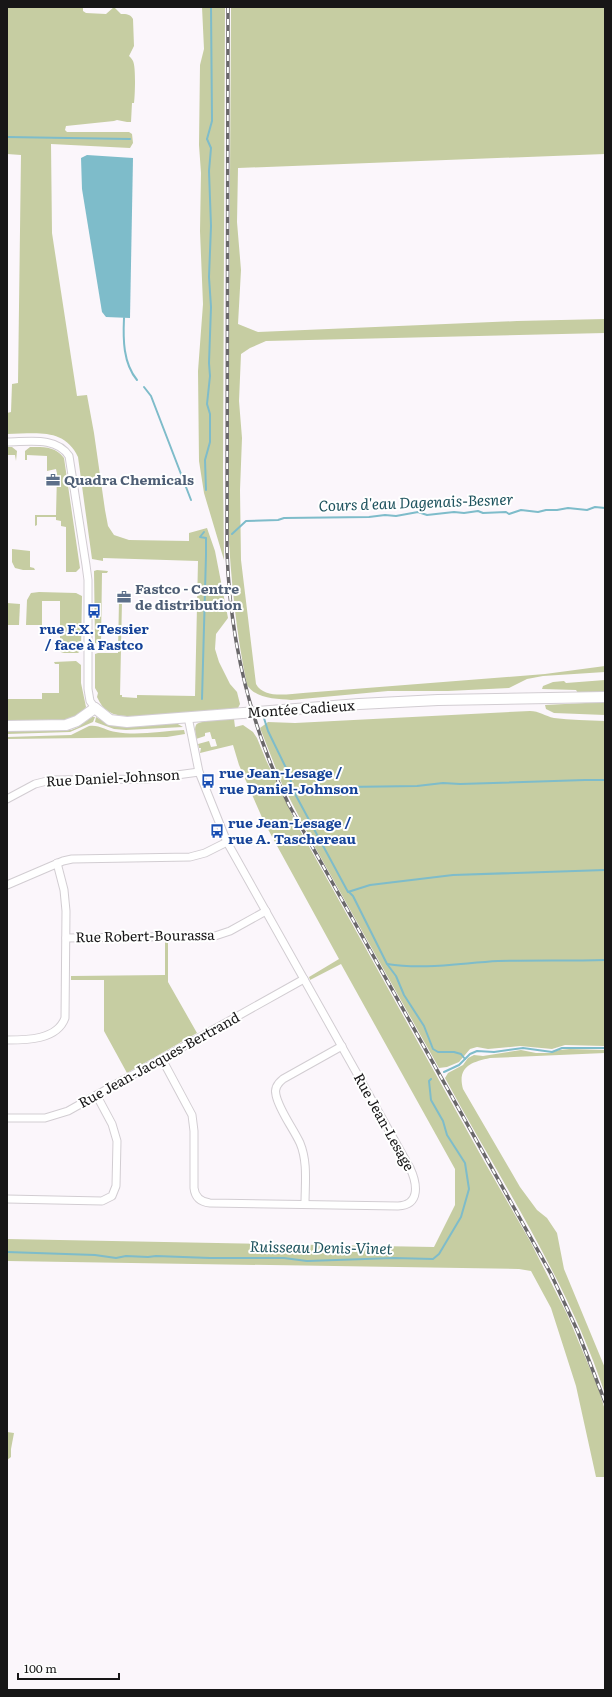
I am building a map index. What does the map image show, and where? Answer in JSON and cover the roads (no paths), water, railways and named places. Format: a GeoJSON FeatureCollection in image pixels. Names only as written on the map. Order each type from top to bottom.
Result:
{"type":"FeatureCollection","features":[{"type":"Feature","properties":{"kind":"street"},"geometry":{"type":"LineString","coordinates":[[7,442],[54,443],[64,449],[69,456],[86,566],[88,689],[90,700],[95,708],[69,724],[7,726]]}},
{"type":"Feature","properties":{"kind":"street","name":"Montée Cadieux"},"geometry":{"type":"LineString","coordinates":[[95,708],[106,718],[120,722],[311,707],[431,701],[605,697]]}},
{"type":"Feature","properties":{"kind":"street","name":"Rue Jean-Lesage"},"geometry":{"type":"LineString","coordinates":[[162,1059],[192,1115],[194,1131],[194,1188],[196,1197],[200,1200],[210,1203],[402,1206],[410,1202],[415,1195],[415,1182],[410,1168],[228,842],[199,772],[188,717]]}},
{"type":"Feature","properties":{"kind":"street","name":"Rue Daniel-Johnson"},"geometry":{"type":"LineString","coordinates":[[7,799],[35,784],[51,780],[140,780],[199,772]]}},
{"type":"Feature","properties":{"kind":"street"},"geometry":{"type":"LineString","coordinates":[[7,885],[57,863],[76,859],[190,857],[204,853],[228,842]]}},
{"type":"Feature","properties":{"kind":"street"},"geometry":{"type":"LineString","coordinates":[[7,1040],[26,1040],[38,1038],[56,1029],[64,1021],[66,1010],[66,938],[64,890],[57,863]]}},
{"type":"Feature","properties":{"kind":"street","name":"Rue Robert-Bourassa"},"geometry":{"type":"LineString","coordinates":[[66,938],[214,936],[230,931],[266,911]]}},
{"type":"Feature","properties":{"kind":"street","name":"Rue Jean-Jacques-Bertrand"},"geometry":{"type":"LineString","coordinates":[[7,1118],[30,1119],[53,1116],[68,1111],[304,979]]}},
{"type":"Feature","properties":{"kind":"street"},"geometry":{"type":"LineString","coordinates":[[305,1204],[306,1171],[302,1150],[277,1100],[275,1090],[283,1079],[342,1046]]}},
{"type":"Feature","properties":{"kind":"street"},"geometry":{"type":"LineString","coordinates":[[7,1199],[102,1201],[112,1196],[116,1186],[117,1141],[112,1124],[97,1096]]}},
{"type":"Feature","properties":{"kind":"water"},"geometry":{"type":"Polygon","coordinates":[[[87,155],[133,158],[130,318],[106,317],[102,312],[82,189],[81,158],[87,155]]]}},
{"type":"Feature","properties":{"kind":"waterway"},"geometry":{"type":"LineString","coordinates":[[207,139],[212,121],[211,7]]}},
{"type":"Feature","properties":{"kind":"waterway"},"geometry":{"type":"LineString","coordinates":[[7,137],[130,139]]}},
{"type":"Feature","properties":{"kind":"waterway"},"geometry":{"type":"LineString","coordinates":[[206,490],[205,460],[210,442],[210,414],[207,404],[210,376],[211,307],[209,277],[211,226],[209,171],[211,148],[207,139]]}},
{"type":"Feature","properties":{"kind":"waterway"},"geometry":{"type":"LineString","coordinates":[[124,318],[126,358],[132,373],[137,380]]}},
{"type":"Feature","properties":{"kind":"waterway"},"geometry":{"type":"LineString","coordinates":[[144,387],[151,396],[191,500]]}},
{"type":"Feature","properties":{"kind":"waterway","name":"Cours d'eau Dagenais-Besner"},"geometry":{"type":"LineString","coordinates":[[232,534],[246,521],[278,520],[284,518],[396,516],[418,512],[427,515],[478,511],[483,513],[506,512],[509,514],[521,510],[538,512],[568,508],[587,510],[595,507],[605,508]]}},
{"type":"Feature","properties":{"kind":"waterway"},"geometry":{"type":"LineString","coordinates":[[202,699],[206,538],[200,537],[204,532]]}},
{"type":"Feature","properties":{"kind":"waterway"},"geometry":{"type":"LineString","coordinates":[[263,715],[268,731],[288,772],[294,792]]}},
{"type":"Feature","properties":{"kind":"waterway"},"geometry":{"type":"LineString","coordinates":[[605,780],[460,784],[443,783],[417,786],[345,787],[294,792],[348,892],[370,885],[453,875],[605,870]]}},
{"type":"Feature","properties":{"kind":"waterway"},"geometry":{"type":"LineString","coordinates":[[349,892],[353,896],[387,964],[396,976],[404,995],[424,1026],[433,1049],[438,1052],[454,1052],[461,1054],[465,1059]]}},
{"type":"Feature","properties":{"kind":"waterway"},"geometry":{"type":"LineString","coordinates":[[387,964],[401,966],[442,966],[498,961],[605,960]]}},
{"type":"Feature","properties":{"kind":"waterway","name":"Ruisseau Denis-Vinet"},"geometry":{"type":"LineString","coordinates":[[444,1072],[459,1065],[470,1054],[477,1051],[494,1052],[523,1048],[552,1052],[562,1048],[605,1048]]}},
{"type":"Feature","properties":{"kind":"waterway","name":"Ruisseau Denis-Vinet"},"geometry":{"type":"LineString","coordinates":[[7,1252],[95,1255],[116,1258],[126,1256],[284,1258],[307,1261],[394,1258],[433,1259],[439,1254],[461,1217],[469,1189],[465,1163],[447,1135],[443,1121],[431,1100],[429,1081],[431,1079]]}},
{"type":"Feature","properties":{"kind":"railway"},"geometry":{"type":"LineString","coordinates":[[228,7],[227,552],[232,618],[244,682],[263,744],[289,805],[551,1274],[578,1332],[605,1402]]}},
{"type":"Feature","properties":{"kind":"place","name":"Quadra Chemicals"},"geometry":{"type":"Point","coordinates":[53,480]}},
{"type":"Feature","properties":{"kind":"place","name":"Fastco - Centre de distribution"},"geometry":{"type":"Point","coordinates":[124,597]}},
{"type":"Feature","properties":{"kind":"place","name":"rue F.X. Tessier / face à Fastco"},"geometry":{"type":"Point","coordinates":[94,611]}},
{"type":"Feature","properties":{"kind":"place","name":"rue Jean-Lesage / rue Daniel-Johnson"},"geometry":{"type":"Point","coordinates":[208,781]}},
{"type":"Feature","properties":{"kind":"place","name":"rue Jean-Lesage / rue A. Taschereau"},"geometry":{"type":"Point","coordinates":[217,831]}}]}
